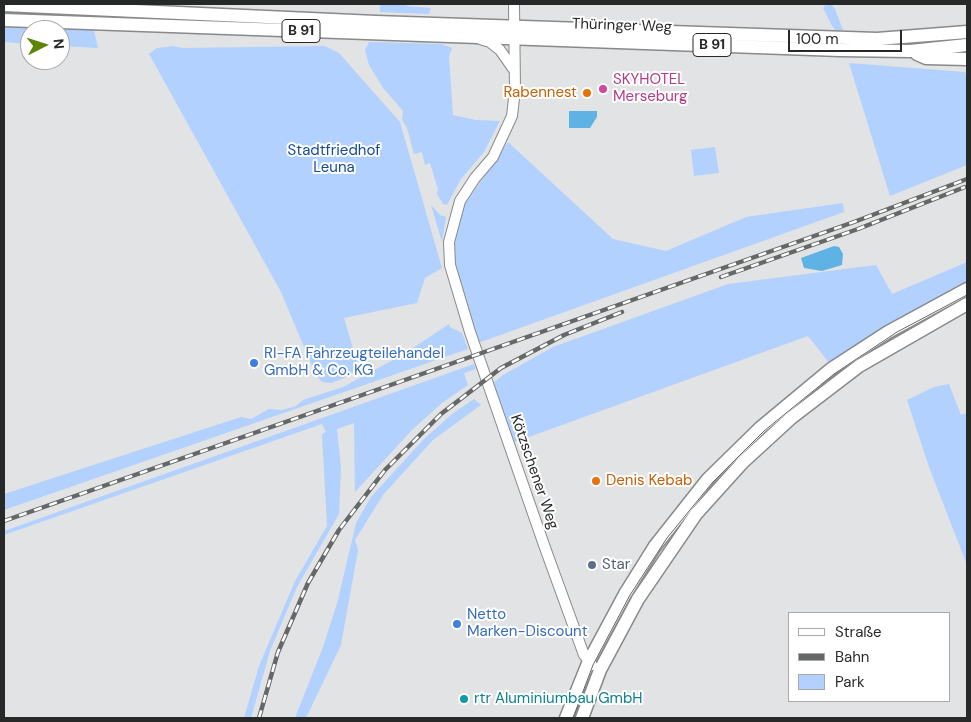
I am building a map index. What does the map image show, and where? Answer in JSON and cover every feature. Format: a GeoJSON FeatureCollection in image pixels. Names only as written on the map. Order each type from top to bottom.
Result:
{"type":"FeatureCollection","features":[{"type":"Feature","properties":{"kind":"main road","name":"B 91"},"geometry":{"type":"LineString","coordinates":[[4,5],[124,7],[376,22],[514,26]]}},
{"type":"Feature","properties":{"kind":"main road"},"geometry":{"type":"LineString","coordinates":[[121,23],[124,7]]}},
{"type":"Feature","properties":{"kind":"main road","name":"B 91"},"geometry":{"type":"LineString","coordinates":[[4,20],[514,39]]}},
{"type":"Feature","properties":{"kind":"main road","name":"Thüringer Weg"},"geometry":{"type":"LineString","coordinates":[[514,26],[877,39],[967,32]]}},
{"type":"Feature","properties":{"kind":"main road","name":"Thüringer Weg"},"geometry":{"type":"LineString","coordinates":[[514,39],[910,51],[967,45]]}},
{"type":"Feature","properties":{"kind":"main road"},"geometry":{"type":"LineString","coordinates":[[910,51],[926,58],[967,59]]}},
{"type":"Feature","properties":{"kind":"main road"},"geometry":{"type":"LineString","coordinates":[[566,718],[589,661],[612,616],[655,546],[708,479],[760,428],[831,369],[872,341],[967,289]]}},
{"type":"Feature","properties":{"kind":"main road"},"geometry":{"type":"LineString","coordinates":[[582,718],[600,670],[623,624],[664,558],[696,514],[743,462],[769,436],[838,380],[879,353],[967,304]]}},
{"type":"Feature","properties":{"kind":"street","name":"Kötzschener Weg"},"geometry":{"type":"LineString","coordinates":[[514,4],[515,72],[512,116],[506,133],[493,157],[467,190],[454,217],[449,242],[452,278],[584,655],[600,670]]}},
{"type":"Feature","properties":{"kind":"street"},"geometry":{"type":"LineString","coordinates":[[477,38],[490,42],[500,50],[510,62],[515,72]]}},
{"type":"Feature","properties":{"kind":"green space"},"geometry":{"type":"Polygon","coordinates":[[[4,4],[88,4],[98,48],[70,47],[70,20],[20,20],[20,43],[4,42],[4,4]]]}},
{"type":"Feature","properties":{"kind":"green space"},"geometry":{"type":"Polygon","coordinates":[[[380,4],[406,4],[407,6],[431,8],[429,14],[380,12],[380,4]]]}},
{"type":"Feature","properties":{"kind":"green space"},"geometry":{"type":"Polygon","coordinates":[[[826,4],[831,4],[835,9],[843,30],[835,30],[832,26],[823,8],[826,4]]]}},
{"type":"Feature","properties":{"kind":"green space"},"geometry":{"type":"Polygon","coordinates":[[[369,42],[441,44],[452,48],[449,57],[453,115],[476,120],[500,121],[484,152],[461,179],[447,205],[443,204],[437,194],[438,189],[430,163],[425,165],[422,152],[414,154],[407,128],[402,120],[403,111],[383,88],[369,65],[365,50],[369,42]]]}},
{"type":"Feature","properties":{"kind":"green space","name":"Stadtfriedhof Leuna"},"geometry":{"type":"Polygon","coordinates":[[[173,46],[182,48],[325,46],[339,53],[400,122],[442,268],[425,278],[417,303],[344,318],[359,369],[344,378],[331,383],[322,382],[315,373],[281,292],[149,54],[157,48],[173,46]]]}},
{"type":"Feature","properties":{"kind":"green space"},"geometry":{"type":"Polygon","coordinates":[[[849,63],[965,72],[967,77],[967,165],[890,196],[849,63]]]}},
{"type":"Feature","properties":{"kind":"green space"},"geometry":{"type":"Polygon","coordinates":[[[508,142],[613,239],[666,251],[746,217],[843,203],[844,212],[478,343],[456,271],[454,242],[457,223],[463,207],[508,142]]]}},
{"type":"Feature","properties":{"kind":"green space"},"geometry":{"type":"Polygon","coordinates":[[[715,147],[719,173],[694,176],[691,150],[715,147]]]}},
{"type":"Feature","properties":{"kind":"green space"},"geometry":{"type":"Polygon","coordinates":[[[431,205],[440,215],[446,217],[442,242],[431,205]]]}},
{"type":"Feature","properties":{"kind":"green space"},"geometry":{"type":"Polygon","coordinates":[[[967,262],[967,285],[830,364],[808,336],[515,442],[512,439],[493,386],[493,383],[503,375],[553,347],[728,284],[876,265],[892,294],[967,262]]]}},
{"type":"Feature","properties":{"kind":"green space"},"geometry":{"type":"Polygon","coordinates":[[[449,324],[450,327],[462,333],[468,349],[4,510],[4,494],[241,417],[251,419],[269,409],[282,410],[296,406],[303,400],[343,387],[404,354],[449,324]]]}},
{"type":"Feature","properties":{"kind":"green space"},"geometry":{"type":"Polygon","coordinates":[[[474,364],[476,369],[464,373],[468,385],[442,403],[412,430],[355,492],[354,423],[337,429],[341,467],[339,514],[297,587],[270,651],[251,718],[244,718],[259,666],[295,581],[327,526],[322,434],[326,432],[322,424],[4,535],[4,531],[474,364]]]}},
{"type":"Feature","properties":{"kind":"green space"},"geometry":{"type":"Polygon","coordinates":[[[949,384],[961,415],[967,413],[967,565],[929,467],[907,400],[934,387],[949,384]]]}},
{"type":"Feature","properties":{"kind":"green space"},"geometry":{"type":"Polygon","coordinates":[[[474,399],[481,405],[433,440],[383,495],[355,540],[358,550],[341,645],[306,718],[295,718],[323,647],[338,600],[356,523],[371,497],[423,440],[452,414],[474,399]]]}},
{"type":"Feature","properties":{"kind":"shaded area"},"geometry":{"type":"Polygon","coordinates":[[[569,111],[597,111],[597,117],[590,128],[569,128],[569,111]]]}},
{"type":"Feature","properties":{"kind":"shaded area"},"geometry":{"type":"Polygon","coordinates":[[[834,246],[839,247],[843,254],[842,265],[822,271],[804,268],[801,258],[834,246]]]}},
{"type":"Feature","properties":{"kind":"tram line"},"geometry":{"type":"LineString","coordinates":[[573,718],[593,665],[630,595],[667,538],[712,483],[764,431],[834,374],[897,332],[967,295]]}},
{"type":"Feature","properties":{"kind":"railway"},"geometry":{"type":"LineString","coordinates":[[4,521],[854,222],[967,179]]}},
{"type":"Feature","properties":{"kind":"railway"},"geometry":{"type":"LineString","coordinates":[[721,277],[858,229],[965,187]]}},
{"type":"Feature","properties":{"kind":"railway"},"geometry":{"type":"LineString","coordinates":[[259,718],[278,652],[308,583],[339,530],[385,470],[441,414],[501,368],[564,335],[622,312]]}},
{"type":"Feature","properties":{"kind":"place","name":"SKYHOTEL Merseburg"},"geometry":{"type":"Point","coordinates":[603,89]}},
{"type":"Feature","properties":{"kind":"place","name":"Rabennest"},"geometry":{"type":"Point","coordinates":[587,93]}},
{"type":"Feature","properties":{"kind":"place","name":"RI-FA Fahrzeugteilehandel GmbH & Co. KG"},"geometry":{"type":"Point","coordinates":[254,363]}},
{"type":"Feature","properties":{"kind":"place","name":"Denis Kebab"},"geometry":{"type":"Point","coordinates":[596,481]}},
{"type":"Feature","properties":{"kind":"place","name":"Star"},"geometry":{"type":"Point","coordinates":[592,565]}},
{"type":"Feature","properties":{"kind":"place","name":"Netto Marken-Discount"},"geometry":{"type":"Point","coordinates":[457,624]}},
{"type":"Feature","properties":{"kind":"place","name":"rtr Aluminiumbau GmbH"},"geometry":{"type":"Point","coordinates":[464,699]}}]}
